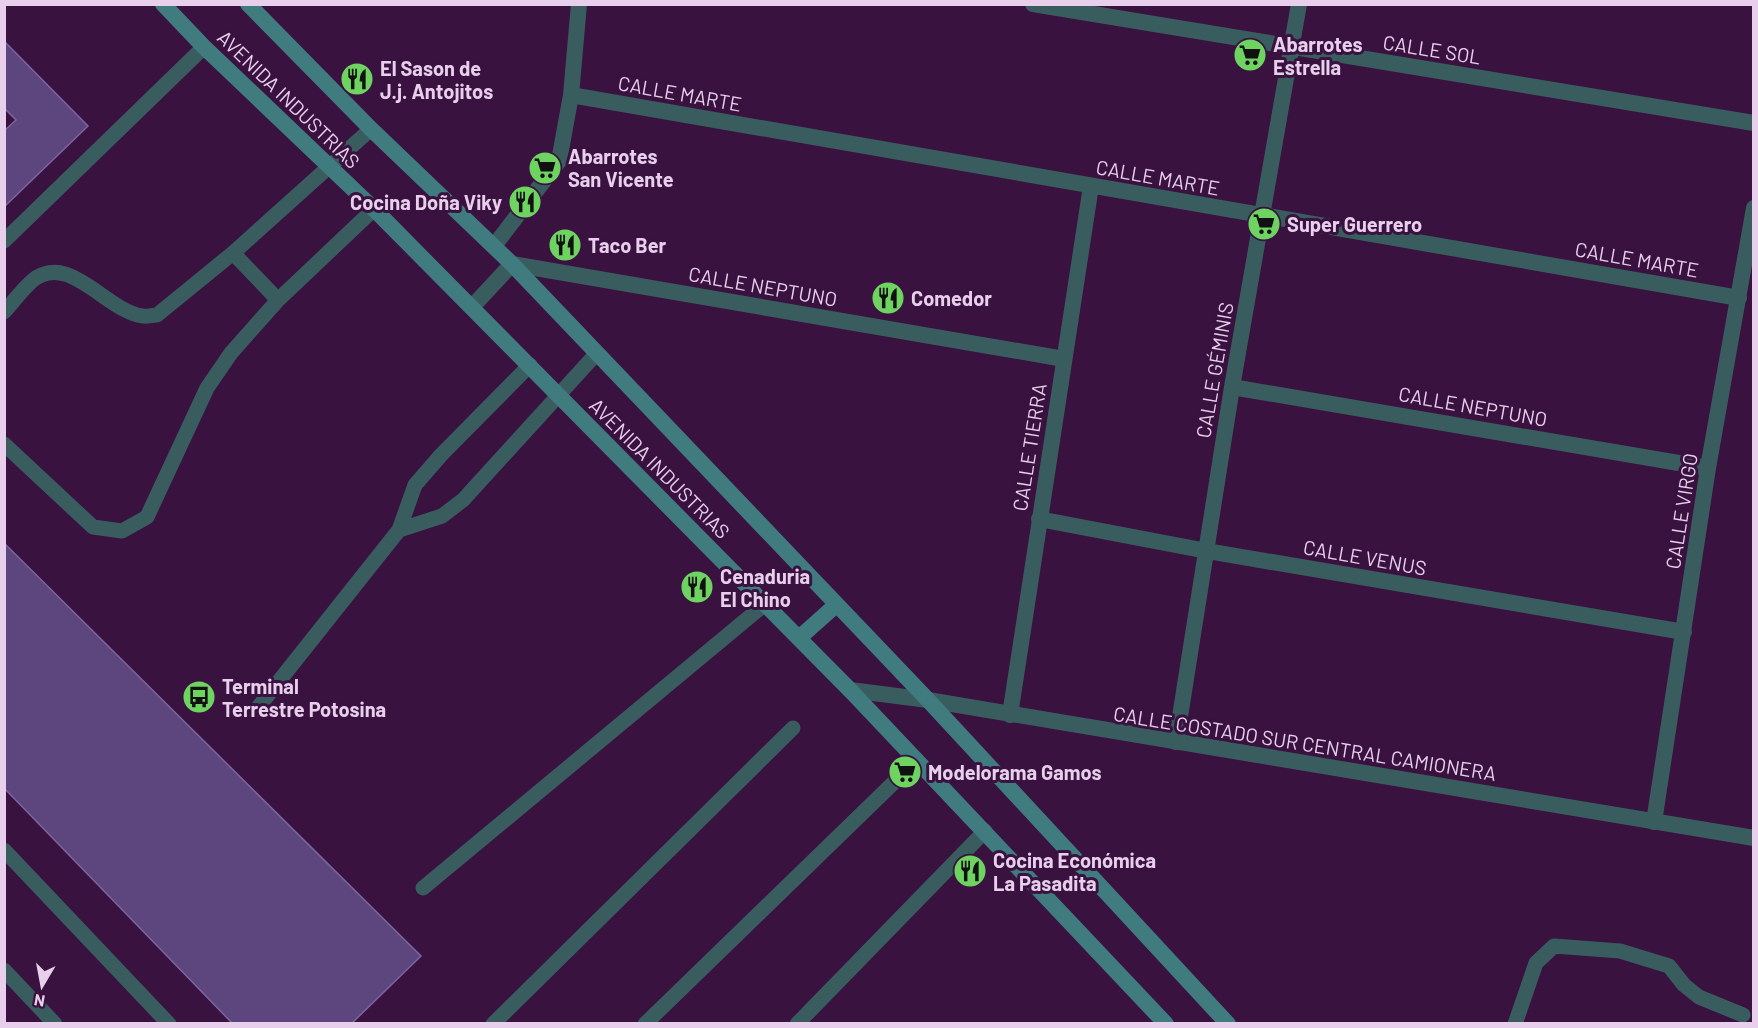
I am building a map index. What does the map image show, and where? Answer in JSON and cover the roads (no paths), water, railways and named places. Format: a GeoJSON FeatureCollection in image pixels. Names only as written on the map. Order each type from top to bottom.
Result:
{"type":"FeatureCollection","features":[{"type":"Feature","properties":{"kind":"main road","name":"AVENIDA INDUSTRIAS"},"geometry":{"type":"LineString","coordinates":[[163,4],[204,47],[374,209],[799,638],[1166,1023]]}},
{"type":"Feature","properties":{"kind":"main road","name":"AVENIDA INDUSTRIAS"},"geometry":{"type":"LineString","coordinates":[[248,4],[371,129],[512,264],[928,700],[1228,1023]]}},
{"type":"Feature","properties":{"kind":"main road"},"geometry":{"type":"LineString","coordinates":[[799,638],[836,605]]}},
{"type":"Feature","properties":{"kind":"street"},"geometry":{"type":"LineString","coordinates":[[494,246],[559,160],[571,95],[579,4]]}},
{"type":"Feature","properties":{"kind":"street","name":"CALLE SOL"},"geometry":{"type":"LineString","coordinates":[[1033,4],[1754,123]]}},
{"type":"Feature","properties":{"kind":"street","name":"CALLE GÉMINIS"},"geometry":{"type":"LineString","coordinates":[[1176,742],[1232,387],[1299,4]]}},
{"type":"Feature","properties":{"kind":"street","name":"CALLE MARTE"},"geometry":{"type":"LineString","coordinates":[[571,95],[1739,298]]}},
{"type":"Feature","properties":{"kind":"street","name":"CALLE TIERRA"},"geometry":{"type":"LineString","coordinates":[[1010,715],[1091,186]]}},
{"type":"Feature","properties":{"kind":"street","name":"CALLE VIRGO"},"geometry":{"type":"LineString","coordinates":[[1654,822],[1708,468],[1754,208]]}},
{"type":"Feature","properties":{"kind":"street"},"geometry":{"type":"LineString","coordinates":[[472,307],[512,264]]}},
{"type":"Feature","properties":{"kind":"street","name":"CALLE NEPTUNO"},"geometry":{"type":"LineString","coordinates":[[512,264],[1064,359]]}},
{"type":"Feature","properties":{"kind":"street","name":"CALLE NEPTUNO"},"geometry":{"type":"LineString","coordinates":[[1232,387],[1708,468]]}},
{"type":"Feature","properties":{"kind":"street","name":"CALLE VENUS"},"geometry":{"type":"LineString","coordinates":[[1039,519],[1207,551],[1684,632]]}},
{"type":"Feature","properties":{"kind":"street","name":"CALLE COSTADO SUR CENTRAL CAMIONERA"},"geometry":{"type":"LineString","coordinates":[[850,690],[928,700],[1754,838]]}},
{"type":"Feature","properties":{"kind":"lane"},"geometry":{"type":"LineString","coordinates":[[4,242],[204,47]]}},
{"type":"Feature","properties":{"kind":"lane"},"geometry":{"type":"LineString","coordinates":[[4,312],[34,279],[53,272],[70,275],[127,312],[144,317],[157,315],[233,253],[371,129]]}},
{"type":"Feature","properties":{"kind":"lane"},"geometry":{"type":"LineString","coordinates":[[4,444],[93,527],[122,531],[147,517],[207,388],[231,353],[278,300],[374,209]]}},
{"type":"Feature","properties":{"kind":"lane"},"geometry":{"type":"LineString","coordinates":[[233,253],[278,300]]}},
{"type":"Feature","properties":{"kind":"lane"},"geometry":{"type":"LineString","coordinates":[[399,530],[442,516],[463,500],[597,353]]}},
{"type":"Feature","properties":{"kind":"lane"},"geometry":{"type":"LineString","coordinates":[[256,710],[399,530],[415,485],[441,455],[530,365]]}},
{"type":"Feature","properties":{"kind":"lane"},"geometry":{"type":"LineString","coordinates":[[423,888],[765,604]]}},
{"type":"Feature","properties":{"kind":"lane"},"geometry":{"type":"LineString","coordinates":[[493,1023],[793,729]]}},
{"type":"Feature","properties":{"kind":"lane"},"geometry":{"type":"LineString","coordinates":[[645,1023],[917,760]]}},
{"type":"Feature","properties":{"kind":"lane"},"geometry":{"type":"LineString","coordinates":[[797,1023],[985,831]]}},
{"type":"Feature","properties":{"kind":"lane"},"geometry":{"type":"LineString","coordinates":[[4,849],[169,1023]]}},
{"type":"Feature","properties":{"kind":"lane"},"geometry":{"type":"LineString","coordinates":[[1515,1023],[1536,963],[1554,946],[1620,951],[1669,966],[1684,985],[1699,997],[1746,1019]]}},
{"type":"Feature","properties":{"kind":"lane"},"geometry":{"type":"LineString","coordinates":[[4,970],[55,1023]]}},
{"type":"Feature","properties":{"kind":"place","name":"Abarrotes Estrella"},"geometry":{"type":"Point","coordinates":[1250,55]}},
{"type":"Feature","properties":{"kind":"place","name":"El Sason de J.j. Antojitos"},"geometry":{"type":"Point","coordinates":[357,79]}},
{"type":"Feature","properties":{"kind":"place","name":"Abarrotes San Vicente"},"geometry":{"type":"Point","coordinates":[545,168]}},
{"type":"Feature","properties":{"kind":"place","name":"Cocina Doña Viky"},"geometry":{"type":"Point","coordinates":[525,202]}},
{"type":"Feature","properties":{"kind":"place","name":"Super Guerrero"},"geometry":{"type":"Point","coordinates":[1264,224]}},
{"type":"Feature","properties":{"kind":"place","name":"Taco Ber"},"geometry":{"type":"Point","coordinates":[565,245]}},
{"type":"Feature","properties":{"kind":"place","name":"Comedor"},"geometry":{"type":"Point","coordinates":[888,298]}},
{"type":"Feature","properties":{"kind":"place","name":"Cenaduria El Chino"},"geometry":{"type":"Point","coordinates":[697,587]}},
{"type":"Feature","properties":{"kind":"place","name":"Terminal Terrestre Potosina"},"geometry":{"type":"Point","coordinates":[199,697]}},
{"type":"Feature","properties":{"kind":"place","name":"Modelorama Gamos"},"geometry":{"type":"Point","coordinates":[905,772]}},
{"type":"Feature","properties":{"kind":"place","name":"Cocina Económica La Pasadita"},"geometry":{"type":"Point","coordinates":[970,871]}}]}
